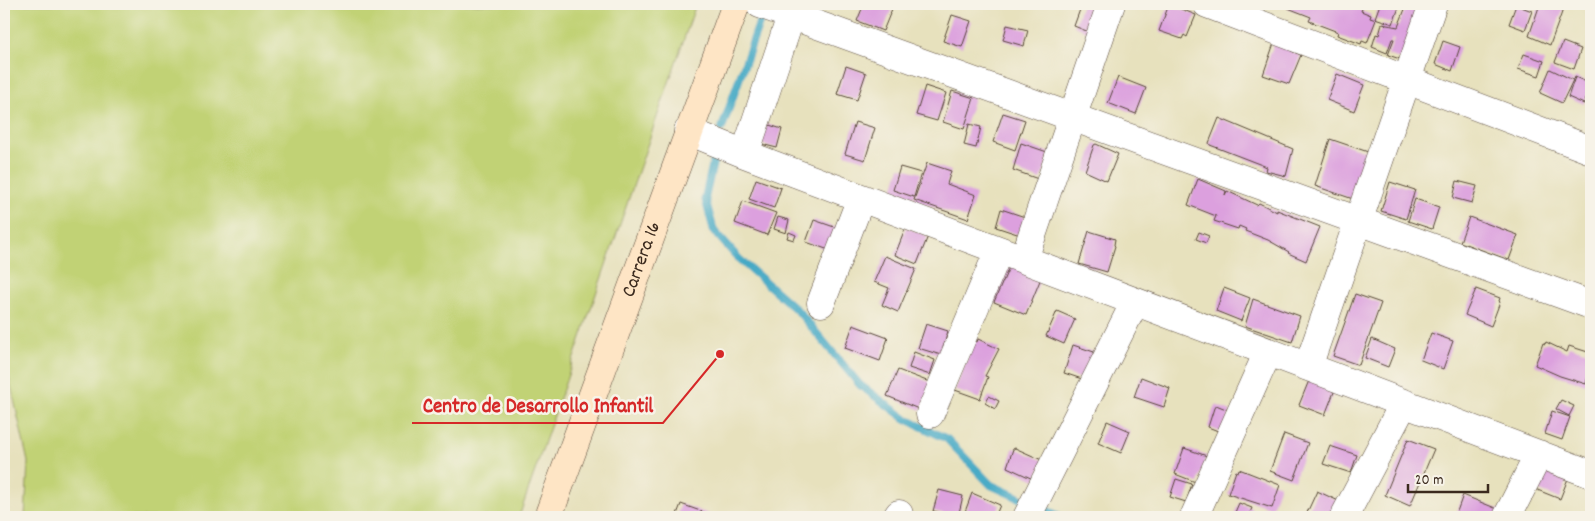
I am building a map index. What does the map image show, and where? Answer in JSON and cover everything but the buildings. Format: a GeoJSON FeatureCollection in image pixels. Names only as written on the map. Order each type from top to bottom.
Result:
{"type":"FeatureCollection","features":[{"type":"Feature","properties":{"kind":"main road","name":"Carrera 16"},"geometry":{"type":"LineString","coordinates":[[548,517],[736,4]]}},
{"type":"Feature","properties":{"kind":"street"},"geometry":{"type":"LineString","coordinates":[[760,4],[793,9],[1073,116],[1591,305]]}},
{"type":"Feature","properties":{"kind":"street"},"geometry":{"type":"LineString","coordinates":[[930,414],[1012,255],[1073,116],[1111,4]]}},
{"type":"Feature","properties":{"kind":"street"},"geometry":{"type":"LineString","coordinates":[[1207,4],[1591,150]]}},
{"type":"Feature","properties":{"kind":"street"},"geometry":{"type":"LineString","coordinates":[[1308,367],[1433,4]]}},
{"type":"Feature","properties":{"kind":"street"},"geometry":{"type":"LineString","coordinates":[[745,154],[793,9]]}},
{"type":"Feature","properties":{"kind":"street"},"geometry":{"type":"LineString","coordinates":[[688,131],[1591,474]]}},
{"type":"Feature","properties":{"kind":"street"},"geometry":{"type":"LineString","coordinates":[[821,303],[862,198]]}},
{"type":"Feature","properties":{"kind":"street"},"geometry":{"type":"LineString","coordinates":[[1027,516],[1135,302]]}},
{"type":"Feature","properties":{"kind":"street"},"geometry":{"type":"LineString","coordinates":[[1194,517],[1268,352]]}},
{"type":"Feature","properties":{"kind":"street"},"geometry":{"type":"LineString","coordinates":[[1344,517],[1404,403]]}},
{"type":"Feature","properties":{"kind":"street"},"geometry":{"type":"LineString","coordinates":[[1507,517],[1539,454]]}},
{"type":"Feature","properties":{"kind":"green space"},"geometry":{"type":"Polygon","coordinates":[[[4,4],[696,4],[519,517],[25,517],[28,462],[4,355],[4,4]]]}},
{"type":"Feature","properties":{"kind":"waterway"},"geometry":{"type":"LineString","coordinates":[[722,128],[762,15]]}},
{"type":"Feature","properties":{"kind":"waterway"},"geometry":{"type":"LineString","coordinates":[[715,154],[705,198],[714,231],[739,259],[798,311],[860,385],[906,419],[947,439],[991,485],[1061,517]]}},
{"type":"Feature","properties":{"kind":"place","name":"Centro de Desarrollo Infantil"},"geometry":{"type":"Point","coordinates":[720,354]}}]}
